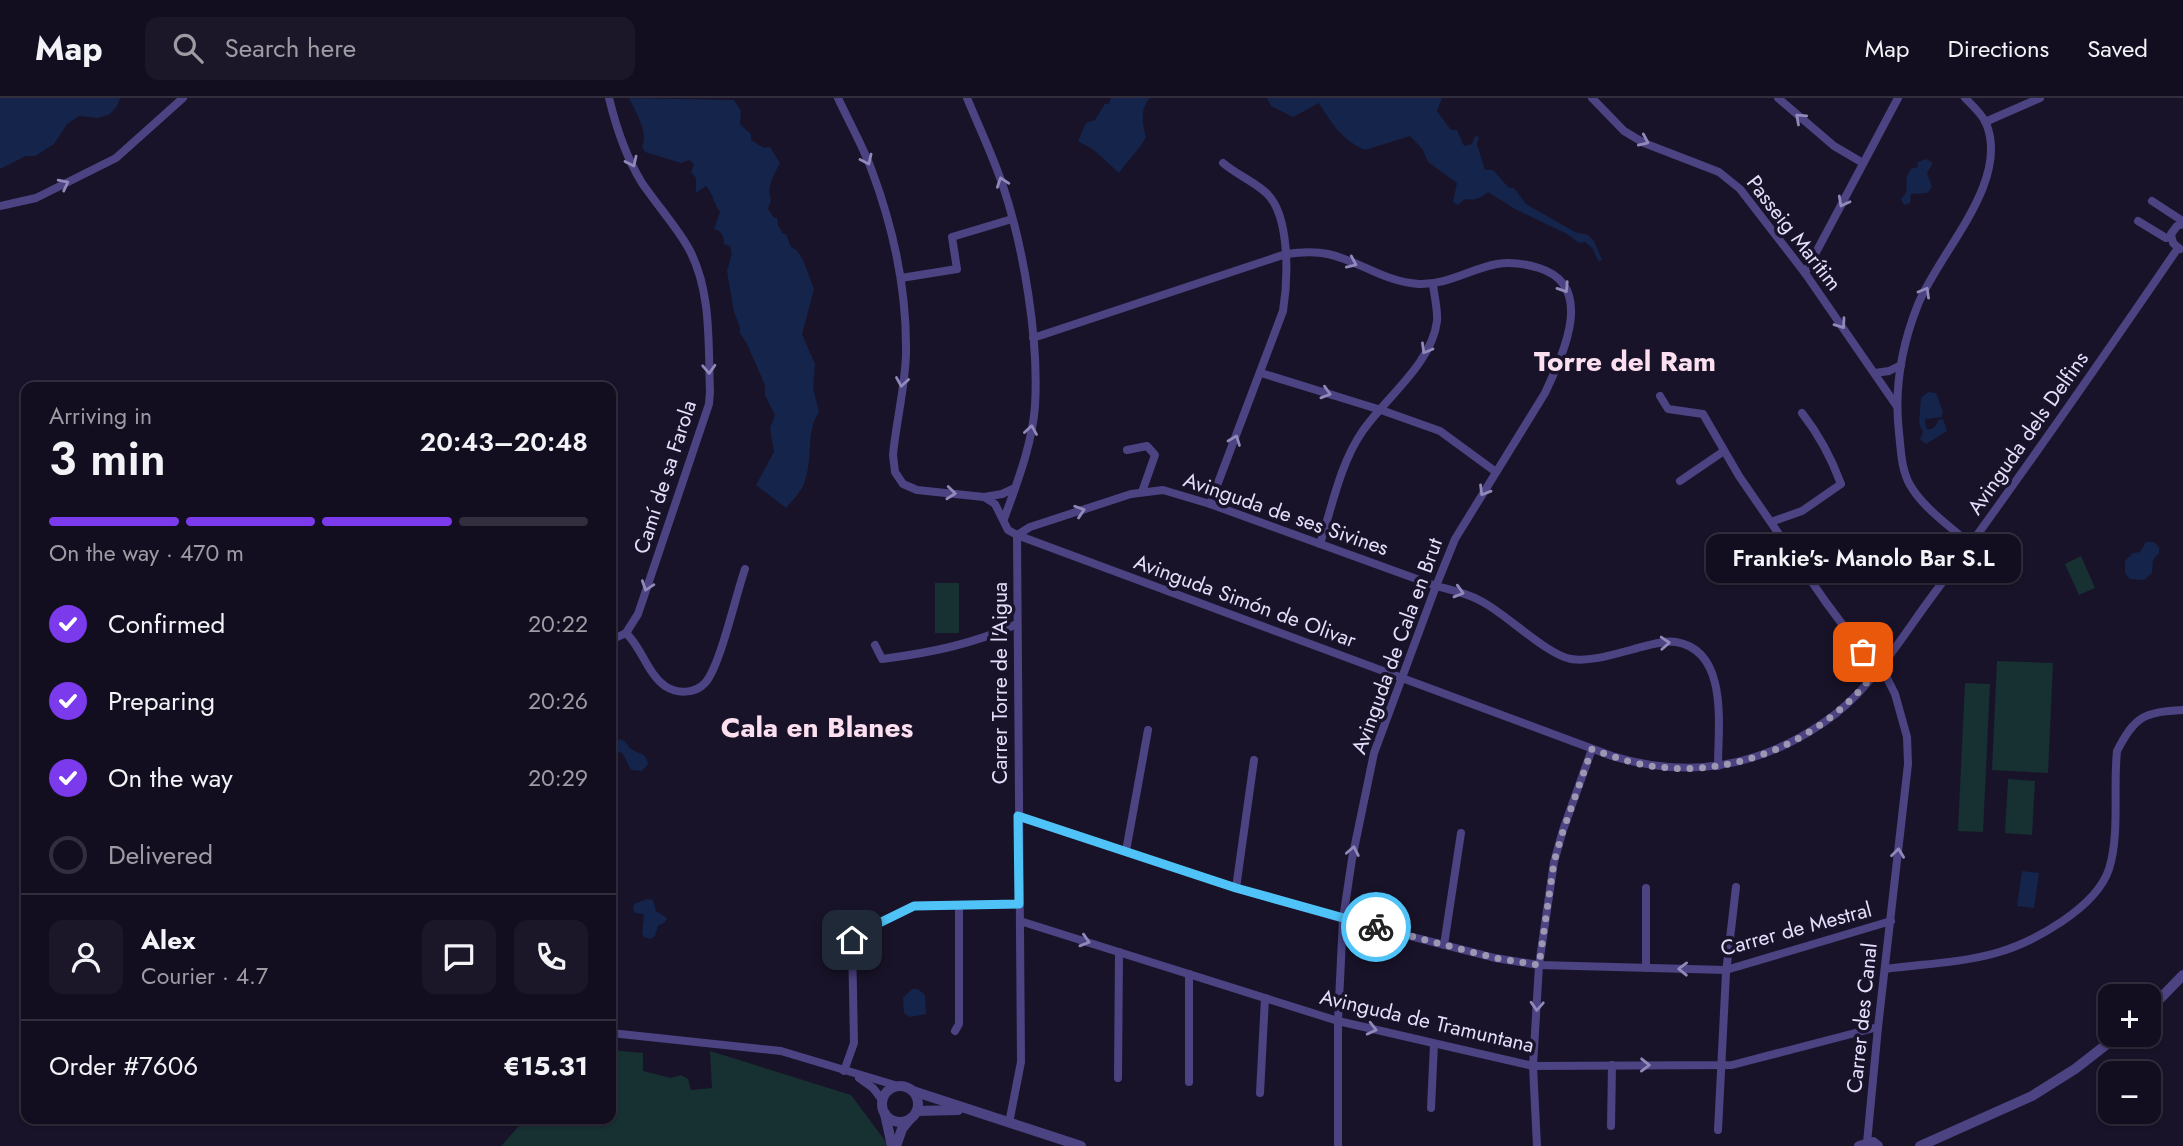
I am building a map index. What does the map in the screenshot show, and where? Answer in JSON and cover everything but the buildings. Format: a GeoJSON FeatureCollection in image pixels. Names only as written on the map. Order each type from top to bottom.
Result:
{"type":"FeatureCollection","features":[{"type":"Feature","properties":{"kind":"street"},"geometry":{"type":"LineString","coordinates":[[0,206],[36,198],[117,158],[183,98]]}},
{"type":"Feature","properties":{"kind":"street","name":"Camí de sa Farola"},"geometry":{"type":"LineString","coordinates":[[609,98],[617,131],[640,180],[689,250],[700,278],[707,310],[710,392],[709,404],[638,614],[626,633]]}},
{"type":"Feature","properties":{"kind":"street"},"geometry":{"type":"LineString","coordinates":[[838,98],[871,169],[896,251],[905,302],[906,357],[895,433],[895,472],[903,484],[918,490],[984,497],[1002,494],[1015,488]]}},
{"type":"Feature","properties":{"kind":"street"},"geometry":{"type":"LineString","coordinates":[[967,98],[993,158],[1012,219],[1033,338],[1035,406],[1028,445],[1004,519]]}},
{"type":"Feature","properties":{"kind":"street","name":"Passeig Marítim"},"geometry":{"type":"LineString","coordinates":[[1592,98],[1624,131],[1644,143],[1719,172],[1740,189],[1805,273],[1896,404]]}},
{"type":"Feature","properties":{"kind":"street"},"geometry":{"type":"LineString","coordinates":[[1778,98],[1834,146],[1863,163]]}},
{"type":"Feature","properties":{"kind":"street"},"geometry":{"type":"LineString","coordinates":[[1805,273],[1898,98]]}},
{"type":"Feature","properties":{"kind":"street"},"geometry":{"type":"LineString","coordinates":[[1965,98],[1985,122],[1990,148],[1984,187],[1917,305],[1903,348],[1896,404],[1902,464],[1909,483],[1923,502],[1970,544]]}},
{"type":"Feature","properties":{"kind":"street"},"geometry":{"type":"LineString","coordinates":[[1985,122],[2040,98]]}},
{"type":"Feature","properties":{"kind":"street"},"geometry":{"type":"LineString","coordinates":[[1210,504],[1283,312],[1287,279],[1279,214],[1272,201],[1265,191],[1223,163]]}},
{"type":"Feature","properties":{"kind":"street"},"geometry":{"type":"LineString","coordinates":[[2152,201],[2181,219],[2182,224],[2174,229],[2171,237]]}},
{"type":"Feature","properties":{"kind":"street"},"geometry":{"type":"LineString","coordinates":[[901,278],[957,269],[952,237],[1012,219]]}},
{"type":"Feature","properties":{"kind":"street"},"geometry":{"type":"LineString","coordinates":[[2138,220],[2166,238],[2171,237]]}},
{"type":"Feature","properties":{"kind":"street"},"geometry":{"type":"LineString","coordinates":[[2171,237],[2180,249]]}},
{"type":"Feature","properties":{"kind":"street","name":"Avinguda dels Delfins"},"geometry":{"type":"LineString","coordinates":[[1878,668],[1970,544],[2180,249]]}},
{"type":"Feature","properties":{"kind":"street","name":"Avinguda de Cala en Brut"},"geometry":{"type":"LineString","coordinates":[[1033,338],[1286,254],[1306,251],[1329,254],[1392,280],[1433,284],[1499,264],[1521,264],[1551,273],[1562,282],[1570,296],[1572,318],[1557,368],[1545,393],[1455,539],[1374,753],[1352,859],[1343,919],[1338,1021],[1338,1146]]}},
{"type":"Feature","properties":{"kind":"street"},"geometry":{"type":"LineString","coordinates":[[1320,544],[1347,461],[1362,433],[1399,389],[1431,342],[1437,321],[1433,284]]}},
{"type":"Feature","properties":{"kind":"street"},"geometry":{"type":"LineString","coordinates":[[1875,373],[1889,371],[1901,365]]}},
{"type":"Feature","properties":{"kind":"street"},"geometry":{"type":"LineString","coordinates":[[1261,373],[1440,431],[1496,472]]}},
{"type":"Feature","properties":{"kind":"street","name":"Carrer des Canal"},"geometry":{"type":"LineString","coordinates":[[1660,396],[1668,409],[1703,414],[1724,451],[1825,601],[1887,678],[1895,694],[1907,737],[1906,790],[1863,1144]]}},
{"type":"Feature","properties":{"kind":"street"},"geometry":{"type":"LineString","coordinates":[[1772,522],[1802,511],[1841,484],[1822,438],[1802,413]]}},
{"type":"Feature","properties":{"kind":"street"},"geometry":{"type":"LineString","coordinates":[[1128,450],[1147,446],[1155,455],[1142,492]]}},
{"type":"Feature","properties":{"kind":"street"},"geometry":{"type":"LineString","coordinates":[[1680,481],[1724,451]]}},
{"type":"Feature","properties":{"kind":"street","name":"Avinguda de ses Sivines"},"geometry":{"type":"LineString","coordinates":[[1017,535],[1030,527],[1142,492],[1163,489],[1436,586],[1466,594],[1482,601],[1555,652],[1571,659],[1601,657],[1656,643],[1673,642],[1691,646],[1705,659],[1714,674],[1717,689],[1718,766]]}},
{"type":"Feature","properties":{"kind":"street"},"geometry":{"type":"LineString","coordinates":[[984,497],[995,504],[1008,530],[1017,535]]}},
{"type":"Feature","properties":{"kind":"street","name":"Carrer Torre de l'Aigua"},"geometry":{"type":"LineString","coordinates":[[1009,1123],[1021,1062],[1017,535]]}},
{"type":"Feature","properties":{"kind":"street","name":"Avinguda Simón de Olivar"},"geometry":{"type":"LineString","coordinates":[[1017,535],[1592,749],[1659,767],[1718,766],[1763,755],[1812,730],[1844,707],[1878,668]]}},
{"type":"Feature","properties":{"kind":"street"},"geometry":{"type":"LineString","coordinates":[[616,638],[626,633],[665,686],[678,692],[701,687],[713,671],[745,569]]}},
{"type":"Feature","properties":{"kind":"street"},"geometry":{"type":"LineString","coordinates":[[875,645],[882,659],[930,652],[978,640],[1017,624]]}},
{"type":"Feature","properties":{"kind":"street"},"geometry":{"type":"LineString","coordinates":[[1885,969],[1973,958],[2012,948],[2061,922],[2083,905],[2098,888],[2108,870],[2112,851],[2117,751],[2123,738],[2143,717],[2155,711],[2183,710]]}},
{"type":"Feature","properties":{"kind":"street"},"geometry":{"type":"LineString","coordinates":[[1126,851],[1148,730]]}},
{"type":"Feature","properties":{"kind":"street"},"geometry":{"type":"LineString","coordinates":[[1537,1146],[1533,1066],[1539,965],[1554,862],[1592,749]]}},
{"type":"Feature","properties":{"kind":"street"},"geometry":{"type":"LineString","coordinates":[[1236,888],[1254,760]]}},
{"type":"Feature","properties":{"kind":"street","name":"Carrer de Mestral"},"geometry":{"type":"LineString","coordinates":[[1018,816],[1236,888],[1343,919],[1495,958],[1539,965],[1726,970],[1891,921]]}},
{"type":"Feature","properties":{"kind":"street"},"geometry":{"type":"LineString","coordinates":[[1444,945],[1461,832]]}},
{"type":"Feature","properties":{"kind":"street"},"geometry":{"type":"LineString","coordinates":[[1718,1130],[1719,1066],[1726,970],[1736,887]]}},
{"type":"Feature","properties":{"kind":"street"},"geometry":{"type":"LineString","coordinates":[[1646,888],[1646,968]]}},
{"type":"Feature","properties":{"kind":"street"},"geometry":{"type":"LineString","coordinates":[[844,1071],[854,1043],[852,940],[865,930],[914,906],[1019,904]]}},
{"type":"Feature","properties":{"kind":"street"},"geometry":{"type":"LineString","coordinates":[[955,1031],[959,1024],[959,905]]}},
{"type":"Feature","properties":{"kind":"street","name":"Avinguda de Tramuntana"},"geometry":{"type":"LineString","coordinates":[[1020,920],[1338,1021],[1533,1066],[1732,1065],[1878,1027]]}},
{"type":"Feature","properties":{"kind":"street"},"geometry":{"type":"LineString","coordinates":[[1118,1078],[1119,952]]}},
{"type":"Feature","properties":{"kind":"street"},"geometry":{"type":"LineString","coordinates":[[1189,974],[1189,1082]]}},
{"type":"Feature","properties":{"kind":"street"},"geometry":{"type":"LineString","coordinates":[[2161,998],[2183,975]]}},
{"type":"Feature","properties":{"kind":"street"},"geometry":{"type":"LineString","coordinates":[[1261,1093],[1265,998]]}},
{"type":"Feature","properties":{"kind":"street"},"geometry":{"type":"LineString","coordinates":[[616,1034],[780,1051],[854,1074],[906,1086],[913,1091],[968,1110],[1081,1146]]}},
{"type":"Feature","properties":{"kind":"street"},"geometry":{"type":"LineString","coordinates":[[1431,1108],[1434,1044]]}},
{"type":"Feature","properties":{"kind":"street"},"geometry":{"type":"LineString","coordinates":[[1920,1146],[2032,1096],[2075,1069],[2103,1047]]}},
{"type":"Feature","properties":{"kind":"street"},"geometry":{"type":"LineString","coordinates":[[1611,1126],[1612,1065]]}},
{"type":"Feature","properties":{"kind":"street"},"geometry":{"type":"LineString","coordinates":[[854,1074],[873,1088],[883,1101],[894,1146]]}},
{"type":"Feature","properties":{"kind":"street"},"geometry":{"type":"LineString","coordinates":[[883,1101],[890,1089],[898,1086]]}},
{"type":"Feature","properties":{"kind":"street"},"geometry":{"type":"LineString","coordinates":[[894,1146],[919,1102],[913,1091]]}},
{"type":"Feature","properties":{"kind":"street"},"geometry":{"type":"LineString","coordinates":[[885,1113],[898,1121],[914,1115],[968,1110]]}},
{"type":"Feature","properties":{"kind":"street"},"geometry":{"type":"LineString","coordinates":[[1863,1144],[1873,1142],[1878,1146]]}},
{"type":"Feature","properties":{"kind":"green space"},"geometry":{"type":"Polygon","coordinates":[[[2081,556],[2095,588],[2079,595],[2065,564],[2081,556]]]}},
{"type":"Feature","properties":{"kind":"green space"},"geometry":{"type":"Polygon","coordinates":[[[935,583],[959,583],[959,633],[935,633],[935,583]]]}},
{"type":"Feature","properties":{"kind":"green space"},"geometry":{"type":"Polygon","coordinates":[[[1997,661],[2053,663],[2048,773],[1992,770],[1997,661]]]}},
{"type":"Feature","properties":{"kind":"green space"},"geometry":{"type":"Polygon","coordinates":[[[1965,683],[1990,684],[1983,832],[1958,831],[1965,683]]]}},
{"type":"Feature","properties":{"kind":"green space"},"geometry":{"type":"Polygon","coordinates":[[[2008,779],[2035,781],[2032,835],[2005,833],[2008,779]]]}},
{"type":"Feature","properties":{"kind":"green space"},"geometry":{"type":"Polygon","coordinates":[[[616,1050],[643,1053],[643,1071],[671,1078],[681,1075],[688,1079],[691,1090],[712,1088],[710,1051],[851,1095],[889,1146],[501,1146],[521,1124],[616,1124],[616,1050]]]}},
{"type":"Feature","properties":{"kind":"water"},"geometry":{"type":"Polygon","coordinates":[[[0,98],[120,98],[110,114],[98,118],[79,116],[67,124],[54,144],[35,156],[26,156],[0,169],[0,98]]]}},
{"type":"Feature","properties":{"kind":"water"},"geometry":{"type":"Polygon","coordinates":[[[629,98],[734,100],[741,111],[740,124],[751,134],[751,140],[764,148],[770,147],[780,163],[770,186],[771,200],[768,209],[774,218],[777,218],[783,234],[786,234],[791,247],[802,259],[814,289],[802,334],[815,364],[813,388],[819,412],[812,428],[803,486],[786,508],[756,485],[774,452],[770,428],[775,415],[765,395],[765,385],[740,333],[734,312],[727,271],[732,254],[730,246],[724,244],[722,234],[714,229],[720,212],[706,186],[696,193],[696,178],[691,172],[694,164],[689,160],[681,163],[645,152],[642,147],[643,128],[629,98]]]}},
{"type":"Feature","properties":{"kind":"water"},"geometry":{"type":"Polygon","coordinates":[[[1111,98],[1150,98],[1143,116],[1146,137],[1119,173],[1094,150],[1078,141],[1086,123],[1095,120],[1111,98]]]}},
{"type":"Feature","properties":{"kind":"water"},"geometry":{"type":"Polygon","coordinates":[[[1267,98],[1442,98],[1437,111],[1451,130],[1457,130],[1464,146],[1472,144],[1475,136],[1479,137],[1477,144],[1485,170],[1493,170],[1509,188],[1514,188],[1526,204],[1575,232],[1588,235],[1594,241],[1602,260],[1598,261],[1593,249],[1585,242],[1579,243],[1488,192],[1472,200],[1465,199],[1458,205],[1453,202],[1457,183],[1428,162],[1423,150],[1410,136],[1365,150],[1344,136],[1319,103],[1293,117],[1271,106],[1267,98]]]}},
{"type":"Feature","properties":{"kind":"water"},"geometry":{"type":"Polygon","coordinates":[[[1926,159],[1933,163],[1927,173],[1932,187],[1927,193],[1911,194],[1910,203],[1904,205],[1901,199],[1906,193],[1908,175],[1912,168],[1917,168],[1918,162],[1926,159]]]}},
{"type":"Feature","properties":{"kind":"water"},"geometry":{"type":"Polygon","coordinates":[[[1928,392],[1936,393],[1943,412],[1942,417],[1925,419],[1926,428],[1932,429],[1938,420],[1943,419],[1947,431],[1926,444],[1920,439],[1923,432],[1919,424],[1921,398],[1928,392]]]}},
{"type":"Feature","properties":{"kind":"water"},"geometry":{"type":"Polygon","coordinates":[[[2146,542],[2154,542],[2159,547],[2159,553],[2153,560],[2152,573],[2144,580],[2130,579],[2125,573],[2125,561],[2133,553],[2140,552],[2146,542]]]}},
{"type":"Feature","properties":{"kind":"water"},"geometry":{"type":"Polygon","coordinates":[[[620,739],[624,741],[646,757],[648,764],[642,771],[631,770],[623,754],[616,750],[616,741],[620,739]]]}},
{"type":"Feature","properties":{"kind":"water"},"geometry":{"type":"Polygon","coordinates":[[[2022,871],[2039,873],[2034,908],[2017,906],[2022,871]]]}},
{"type":"Feature","properties":{"kind":"water"},"geometry":{"type":"Polygon","coordinates":[[[647,899],[653,900],[656,911],[667,918],[650,939],[642,933],[644,914],[635,913],[633,909],[634,904],[647,899]]]}},
{"type":"Feature","properties":{"kind":"water"},"geometry":{"type":"Polygon","coordinates":[[[912,989],[918,989],[925,995],[926,1014],[910,1017],[904,1013],[903,998],[912,989]]]}},
{"type":"Feature","properties":{"kind":"way so far"},"geometry":{"type":"LineString","coordinates":[[1376,927],[1495,958],[1539,965],[1554,862],[1592,749],[1637,763],[1678,769],[1734,763],[1763,755],[1781,748],[1826,722],[1865,686],[1878,668],[1863,652]]}},
{"type":"Feature","properties":{"kind":"place","name":"Frankie's- Manolo Bar S.L"},"geometry":{"type":"Point","coordinates":[1863,652]}},
{"type":"Feature","properties":{"kind":"district","name":"Torre del Ram"},"geometry":{"type":"Point","coordinates":[1625,361]}},
{"type":"Feature","properties":{"kind":"district","name":"Cala en Blanes"},"geometry":{"type":"Point","coordinates":[817,727]}},
{"type":"Feature","properties":{"kind":"route"},"geometry":{"type":"LineString","coordinates":[[852,940],[865,930],[914,906],[1019,904],[1018,816],[1236,888],[1376,927]]}}]}
